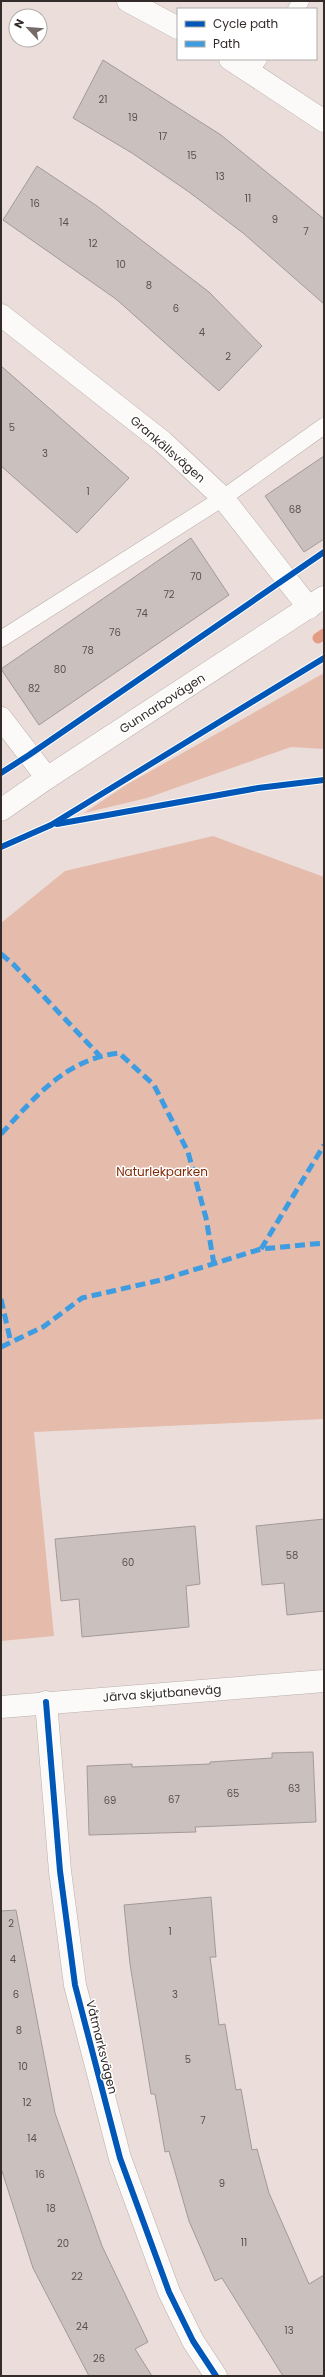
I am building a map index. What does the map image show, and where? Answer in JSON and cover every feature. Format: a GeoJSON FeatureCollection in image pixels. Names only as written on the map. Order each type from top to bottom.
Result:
{"type":"FeatureCollection","features":[{"type":"Feature","properties":{"kind":"street"},"geometry":{"type":"LineString","coordinates":[[128,1],[177,27]]}},
{"type":"Feature","properties":{"kind":"street"},"geometry":{"type":"LineString","coordinates":[[234,60],[254,65],[324,121]]}},
{"type":"Feature","properties":{"kind":"street","name":"Grankällsvägen"},"geometry":{"type":"LineString","coordinates":[[1,315],[163,442],[223,498],[316,602]]}},
{"type":"Feature","properties":{"kind":"street","name":"Gunnarbovägen"},"geometry":{"type":"LineString","coordinates":[[1,810],[47,778],[316,602]]}},
{"type":"Feature","properties":{"kind":"street"},"geometry":{"type":"LineString","coordinates":[[1,718],[47,778]]}},
{"type":"Feature","properties":{"kind":"street","name":"Järva skjutbaneväg"},"geometry":{"type":"LineString","coordinates":[[1,1707],[46,1702],[324,1681]]}},
{"type":"Feature","properties":{"kind":"street","name":"Våtmarksvägen"},"geometry":{"type":"LineString","coordinates":[[46,1702],[60,1871],[75,1985],[122,2166],[169,2292],[194,2341],[216,2376]]}},
{"type":"Feature","properties":{"kind":"lane"},"geometry":{"type":"LineString","coordinates":[[1,639],[223,498],[324,426]]}},
{"type":"Feature","properties":{"kind":"green space"},"geometry":{"type":"Polygon","coordinates":[[[324,673],[324,749],[291,747],[147,798],[84,813],[126,785],[324,673]]]}},
{"type":"Feature","properties":{"kind":"green space","name":"Naturlekparken"},"geometry":{"type":"Polygon","coordinates":[[[213,836],[324,877],[324,1419],[34,1432],[54,1636],[1,1641],[1,923],[65,871],[213,836]]]}},
{"type":"Feature","properties":{"kind":"building"},"geometry":{"type":"Polygon","coordinates":[[[103,60],[221,135],[324,219],[324,304],[243,233],[189,192],[132,153],[73,118],[103,60]]]}},
{"type":"Feature","properties":{"kind":"building"},"geometry":{"type":"Polygon","coordinates":[[[37,166],[97,206],[209,292],[262,346],[219,391],[116,299],[3,220],[37,166]]]}},
{"type":"Feature","properties":{"kind":"building"},"geometry":{"type":"Polygon","coordinates":[[[1,366],[129,478],[77,533],[1,466],[1,366]]]}},
{"type":"Feature","properties":{"kind":"building"},"geometry":{"type":"Polygon","coordinates":[[[324,456],[324,539],[304,552],[265,496],[324,456]]]}},
{"type":"Feature","properties":{"kind":"building"},"geometry":{"type":"Polygon","coordinates":[[[191,538],[229,595],[39,725],[1,669],[191,538]]]}},
{"type":"Feature","properties":{"kind":"building"},"geometry":{"type":"Polygon","coordinates":[[[324,1519],[324,1611],[287,1615],[284,1583],[262,1585],[256,1526],[324,1519]]]}},
{"type":"Feature","properties":{"kind":"building"},"geometry":{"type":"Polygon","coordinates":[[[195,1526],[200,1584],[186,1586],[189,1627],[82,1637],[79,1599],[61,1601],[55,1539],[195,1526]]]}},
{"type":"Feature","properties":{"kind":"building"},"geometry":{"type":"Polygon","coordinates":[[[313,1752],[316,1822],[195,1827],[196,1832],[89,1835],[87,1766],[132,1764],[132,1767],[210,1764],[210,1762],[272,1758],[272,1753],[313,1752]]]}},
{"type":"Feature","properties":{"kind":"building"},"geometry":{"type":"Polygon","coordinates":[[[211,1897],[216,1957],[210,1957],[219,2025],[225,2024],[236,2090],[241,2089],[252,2150],[257,2149],[269,2193],[309,2284],[324,2275],[324,2376],[283,2376],[222,2278],[215,2281],[189,2221],[169,2151],[165,2152],[155,2094],[151,2094],[130,1964],[124,1905],[211,1897]]]}},
{"type":"Feature","properties":{"kind":"building"},"geometry":{"type":"Polygon","coordinates":[[[16,1910],[55,2113],[102,2246],[148,2342],[135,2349],[152,2376],[89,2376],[33,2268],[1,2168],[1,1911],[16,1910]]]}},
{"type":"Feature","properties":{"kind":"waterway"},"geometry":{"type":"LineString","coordinates":[[318,638],[324,634]]}},
{"type":"Feature","properties":{"kind":"marked path"},"geometry":{"type":"LineString","coordinates":[[1,954],[13,964],[99,1055]]}},
{"type":"Feature","properties":{"kind":"marked path"},"geometry":{"type":"LineString","coordinates":[[1,1134],[39,1094],[67,1072],[83,1063],[100,1057],[119,1053],[154,1085],[188,1152],[206,1218],[214,1264]]}},
{"type":"Feature","properties":{"kind":"marked path"},"geometry":{"type":"LineString","coordinates":[[261,1249],[324,1145]]}},
{"type":"Feature","properties":{"kind":"marked path"},"geometry":{"type":"LineString","coordinates":[[1,1347],[43,1327],[82,1298],[161,1280],[261,1249],[324,1243]]}},
{"type":"Feature","properties":{"kind":"marked path"},"geometry":{"type":"LineString","coordinates":[[1,1299],[11,1343]]}},
{"type":"Feature","properties":{"kind":"cycle path"},"geometry":{"type":"LineString","coordinates":[[1,773],[324,552]]}},
{"type":"Feature","properties":{"kind":"cycle path"},"geometry":{"type":"LineString","coordinates":[[1,847],[51,825],[324,658]]}},
{"type":"Feature","properties":{"kind":"cycle path"},"geometry":{"type":"LineString","coordinates":[[57,824],[258,788],[324,780]]}},
{"type":"Feature","properties":{"kind":"cycle path"},"geometry":{"type":"LineString","coordinates":[[46,1702],[60,1871],[75,1985],[120,2158],[169,2292],[193,2341],[216,2376]]}}]}
